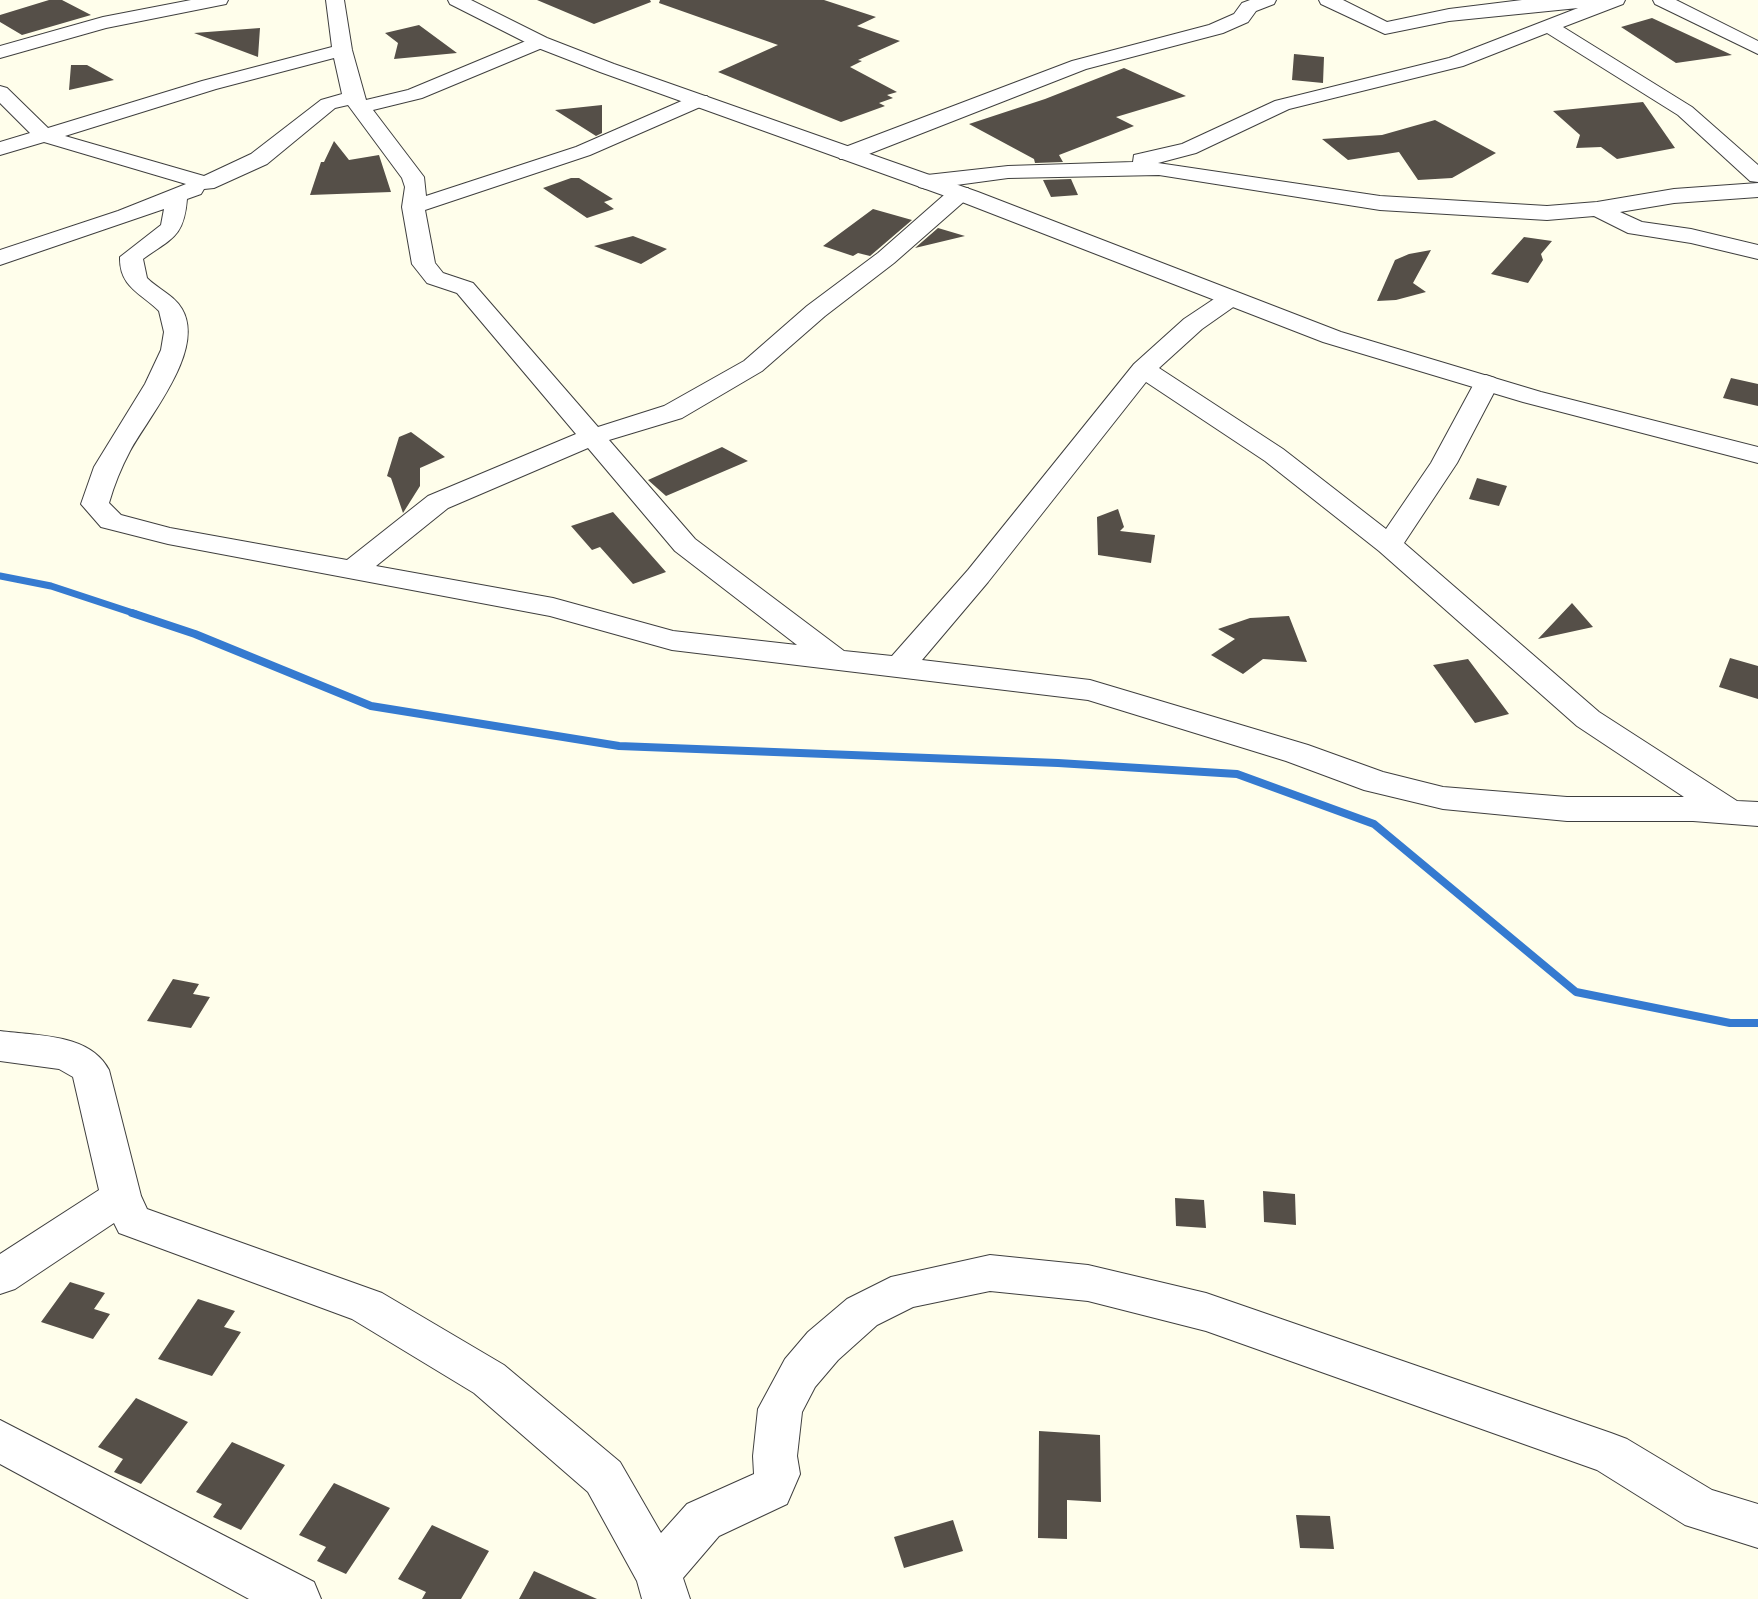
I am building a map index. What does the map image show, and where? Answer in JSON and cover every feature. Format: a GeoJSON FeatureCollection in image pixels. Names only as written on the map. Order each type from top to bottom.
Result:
{"type":"FeatureCollection","features":[{"type":"Feature","properties":{"kind":"street"},"geometry":{"type":"LineString","coordinates":[[0,52],[103,23],[219,0]]}},
{"type":"Feature","properties":{"kind":"street"},"geometry":{"type":"LineString","coordinates":[[335,0],[342,50],[357,102],[413,177],[416,187],[413,207],[424,264],[428,272],[435,278],[465,288],[685,545],[835,659]]}},
{"type":"Feature","properties":{"kind":"street"},"geometry":{"type":"LineString","coordinates":[[457,0],[540,42],[960,193],[1332,337],[1486,383],[1758,455]]}},
{"type":"Feature","properties":{"kind":"street"},"geometry":{"type":"LineString","coordinates":[[848,154],[1079,65],[1216,29],[1241,18],[1249,7],[1268,0]]}},
{"type":"Feature","properties":{"kind":"street"},"geometry":{"type":"LineString","coordinates":[[1328,0],[1385,28],[1421,19],[1511,7],[1614,1]]}},
{"type":"Feature","properties":{"kind":"street"},"geometry":{"type":"LineString","coordinates":[[1662,0],[1758,48]]}},
{"type":"Feature","properties":{"kind":"street"},"geometry":{"type":"LineString","coordinates":[[1105,168],[1189,149],[1282,105],[1424,73],[1614,1]]}},
{"type":"Feature","properties":{"kind":"street"},"geometry":{"type":"LineString","coordinates":[[1550,27],[1684,111],[1758,176]]}},
{"type":"Feature","properties":{"kind":"street"},"geometry":{"type":"LineString","coordinates":[[0,258],[176,197],[259,159],[328,104],[415,94],[540,42]]}},
{"type":"Feature","properties":{"kind":"street"},"geometry":{"type":"LineString","coordinates":[[0,149],[209,85],[342,50]]}},
{"type":"Feature","properties":{"kind":"street"},"geometry":{"type":"LineString","coordinates":[[0,92],[44,134],[63,143],[206,183]]}},
{"type":"Feature","properties":{"kind":"street"},"geometry":{"type":"LineString","coordinates":[[413,207],[583,151],[700,100]]}},
{"type":"Feature","properties":{"kind":"street"},"geometry":{"type":"LineString","coordinates":[[927,182],[1008,172],[1105,168],[1159,170],[1380,202],[1464,210],[1547,213],[1597,209],[1674,196],[1758,190]]}},
{"type":"Feature","properties":{"kind":"street"},"geometry":{"type":"LineString","coordinates":[[352,571],[438,502],[591,437],[674,412],[753,366],[816,311],[886,258],[960,193]]}},
{"type":"Feature","properties":{"kind":"street"},"geometry":{"type":"LineString","coordinates":[[176,197],[174,222],[170,229],[142,247],[132,257],[131,264],[140,285],[169,307],[174,319],[176,343],[154,393],[118,447],[99,483],[95,504],[111,520],[168,536],[352,571],[410,578],[553,606],[672,640],[1090,690],[1297,753],[1376,782],[1443,798],[1567,809],[1744,813]]}},
{"type":"Feature","properties":{"kind":"street"},"geometry":{"type":"LineString","coordinates":[[1597,209],[1636,228],[1691,236],[1758,252]]}},
{"type":"Feature","properties":{"kind":"street"},"geometry":{"type":"LineString","coordinates":[[900,666],[978,576],[1143,369],[1193,324],[1231,298]]}},
{"type":"Feature","properties":{"kind":"street"},"geometry":{"type":"LineString","coordinates":[[1143,369],[1274,455],[1389,545],[1588,719],[1744,813]]}},
{"type":"Feature","properties":{"kind":"street"},"geometry":{"type":"LineString","coordinates":[[1389,545],[1444,463],[1486,383]]}},
{"type":"Feature","properties":{"kind":"street"},"geometry":{"type":"LineString","coordinates":[[0,1047],[71,1057],[82,1061],[90,1070],[121,1197],[133,1221],[367,1306],[489,1379],[604,1477],[661,1586],[703,1520],[771,1490],[777,1474],[775,1456],[780,1409],[800,1373],[823,1346],[862,1312],[906,1290],[990,1273],[1088,1283],[1206,1312],[1611,1454],[1701,1509],[1758,1526]]}},
{"type":"Feature","properties":{"kind":"street"},"geometry":{"type":"LineString","coordinates":[[0,1276],[121,1197]]}},
{"type":"Feature","properties":{"kind":"street"},"geometry":{"type":"LineString","coordinates":[[0,1441],[297,1599]]}},
{"type":"Feature","properties":{"kind":"building"},"geometry":{"type":"Polygon","coordinates":[[[49,0],[62,0],[91,15],[22,35],[0,22],[0,15],[49,0]]]}},
{"type":"Feature","properties":{"kind":"building"},"geometry":{"type":"Polygon","coordinates":[[[537,0],[650,0],[651,2],[594,24],[537,0]]]}},
{"type":"Feature","properties":{"kind":"building"},"geometry":{"type":"Polygon","coordinates":[[[660,0],[824,0],[876,17],[857,26],[900,41],[858,60],[862,61],[850,67],[897,92],[887,95],[893,98],[879,103],[885,106],[841,122],[718,72],[778,45],[659,3],[660,0]]]}},
{"type":"Feature","properties":{"kind":"building"},"geometry":{"type":"Polygon","coordinates":[[[1652,18],[1732,55],[1676,63],[1621,27],[1652,18]]]}},
{"type":"Feature","properties":{"kind":"building"},"geometry":{"type":"Polygon","coordinates":[[[419,25],[457,53],[394,59],[398,43],[385,33],[419,25]]]}},
{"type":"Feature","properties":{"kind":"building"},"geometry":{"type":"Polygon","coordinates":[[[260,28],[258,57],[194,33],[260,28]]]}},
{"type":"Feature","properties":{"kind":"building"},"geometry":{"type":"Polygon","coordinates":[[[1294,54],[1324,57],[1323,83],[1292,80],[1294,54]]]}},
{"type":"Feature","properties":{"kind":"building"},"geometry":{"type":"Polygon","coordinates":[[[71,65],[87,65],[114,80],[69,90],[71,65]]]}},
{"type":"Feature","properties":{"kind":"building"},"geometry":{"type":"Polygon","coordinates":[[[1124,68],[1186,96],[1116,117],[1134,126],[1059,155],[1063,162],[1035,163],[1034,159],[969,124],[1045,99],[1124,68]]]}},
{"type":"Feature","properties":{"kind":"building"},"geometry":{"type":"Polygon","coordinates":[[[1643,102],[1675,148],[1617,159],[1601,147],[1576,148],[1580,135],[1553,111],[1643,102]]]}},
{"type":"Feature","properties":{"kind":"building"},"geometry":{"type":"Polygon","coordinates":[[[602,105],[602,133],[596,136],[555,110],[602,105]]]}},
{"type":"Feature","properties":{"kind":"building"},"geometry":{"type":"Polygon","coordinates":[[[1435,120],[1496,153],[1452,178],[1418,180],[1399,152],[1348,160],[1322,139],[1382,135],[1435,120]]]}},
{"type":"Feature","properties":{"kind":"building"},"geometry":{"type":"Polygon","coordinates":[[[334,141],[349,160],[379,155],[391,192],[310,195],[321,162],[324,162],[334,141]]]}},
{"type":"Feature","properties":{"kind":"building"},"geometry":{"type":"Polygon","coordinates":[[[571,178],[579,178],[613,199],[604,202],[614,209],[587,218],[543,188],[571,178]]]}},
{"type":"Feature","properties":{"kind":"building"},"geometry":{"type":"Polygon","coordinates":[[[1071,179],[1078,195],[1051,197],[1043,180],[1071,179]]]}},
{"type":"Feature","properties":{"kind":"building"},"geometry":{"type":"Polygon","coordinates":[[[873,209],[912,220],[870,256],[858,253],[853,256],[823,246],[873,209]]]}},
{"type":"Feature","properties":{"kind":"building"},"geometry":{"type":"Polygon","coordinates":[[[938,228],[965,236],[915,248],[938,228]]]}},
{"type":"Feature","properties":{"kind":"building"},"geometry":{"type":"Polygon","coordinates":[[[633,236],[667,249],[641,264],[594,246],[633,236]]]}},
{"type":"Feature","properties":{"kind":"building"},"geometry":{"type":"Polygon","coordinates":[[[1524,237],[1552,241],[1541,254],[1543,260],[1528,283],[1491,274],[1524,237]]]}},
{"type":"Feature","properties":{"kind":"building"},"geometry":{"type":"Polygon","coordinates":[[[1431,250],[1413,283],[1426,292],[1396,300],[1377,301],[1395,260],[1409,254],[1431,250]]]}},
{"type":"Feature","properties":{"kind":"building"},"geometry":{"type":"Polygon","coordinates":[[[1731,378],[1758,384],[1758,406],[1723,398],[1731,378]]]}},
{"type":"Feature","properties":{"kind":"building"},"geometry":{"type":"Polygon","coordinates":[[[411,432],[445,457],[420,468],[420,486],[403,513],[391,478],[387,476],[399,437],[411,432]]]}},
{"type":"Feature","properties":{"kind":"building"},"geometry":{"type":"Polygon","coordinates":[[[722,447],[748,461],[666,496],[648,480],[722,447]]]}},
{"type":"Feature","properties":{"kind":"building"},"geometry":{"type":"Polygon","coordinates":[[[1477,478],[1507,486],[1499,506],[1469,499],[1477,478]]]}},
{"type":"Feature","properties":{"kind":"building"},"geometry":{"type":"Polygon","coordinates":[[[1118,509],[1124,527],[1120,531],[1155,535],[1151,563],[1098,555],[1097,517],[1118,509]]]}},
{"type":"Feature","properties":{"kind":"building"},"geometry":{"type":"Polygon","coordinates":[[[613,512],[666,572],[633,584],[600,547],[592,550],[571,526],[613,512]]]}},
{"type":"Feature","properties":{"kind":"building"},"geometry":{"type":"Polygon","coordinates":[[[1572,603],[1593,627],[1538,639],[1572,603]]]}},
{"type":"Feature","properties":{"kind":"building"},"geometry":{"type":"Polygon","coordinates":[[[1289,616],[1307,662],[1263,659],[1243,674],[1211,655],[1235,639],[1218,629],[1250,618],[1289,616]]]}},
{"type":"Feature","properties":{"kind":"building"},"geometry":{"type":"Polygon","coordinates":[[[1730,658],[1758,666],[1758,699],[1719,687],[1730,658]]]}},
{"type":"Feature","properties":{"kind":"building"},"geometry":{"type":"Polygon","coordinates":[[[1468,659],[1509,714],[1475,723],[1433,665],[1468,659]]]}},
{"type":"Feature","properties":{"kind":"building"},"geometry":{"type":"Polygon","coordinates":[[[173,979],[199,984],[193,994],[210,997],[191,1028],[147,1021],[173,979]]]}},
{"type":"Feature","properties":{"kind":"building"},"geometry":{"type":"Polygon","coordinates":[[[1263,1191],[1295,1194],[1296,1225],[1264,1222],[1263,1191]]]}},
{"type":"Feature","properties":{"kind":"building"},"geometry":{"type":"Polygon","coordinates":[[[1175,1198],[1204,1200],[1206,1228],[1176,1226],[1175,1198]]]}},
{"type":"Feature","properties":{"kind":"building"},"geometry":{"type":"Polygon","coordinates":[[[70,1282],[105,1293],[94,1309],[110,1314],[93,1339],[41,1322],[70,1282]]]}},
{"type":"Feature","properties":{"kind":"building"},"geometry":{"type":"Polygon","coordinates":[[[198,1299],[235,1311],[224,1327],[241,1332],[212,1376],[158,1359],[198,1299]]]}},
{"type":"Feature","properties":{"kind":"building"},"geometry":{"type":"Polygon","coordinates":[[[136,1398],[188,1422],[141,1484],[114,1472],[123,1459],[98,1447],[136,1398]]]}},
{"type":"Feature","properties":{"kind":"building"},"geometry":{"type":"Polygon","coordinates":[[[1039,1431],[1100,1435],[1101,1502],[1067,1500],[1067,1539],[1038,1538],[1039,1431]]]}},
{"type":"Feature","properties":{"kind":"building"},"geometry":{"type":"Polygon","coordinates":[[[232,1442],[285,1465],[241,1530],[213,1517],[222,1504],[196,1492],[232,1442]]]}},
{"type":"Feature","properties":{"kind":"building"},"geometry":{"type":"Polygon","coordinates":[[[334,1483],[390,1508],[346,1574],[317,1561],[326,1547],[299,1535],[334,1483]]]}},
{"type":"Feature","properties":{"kind":"building"},"geometry":{"type":"Polygon","coordinates":[[[1296,1515],[1330,1516],[1334,1549],[1300,1548],[1296,1515]]]}},
{"type":"Feature","properties":{"kind":"building"},"geometry":{"type":"Polygon","coordinates":[[[953,1520],[963,1551],[904,1568],[894,1537],[953,1520]]]}},
{"type":"Feature","properties":{"kind":"building"},"geometry":{"type":"Polygon","coordinates":[[[432,1525],[489,1551],[461,1599],[422,1599],[426,1592],[398,1579],[432,1525]]]}},
{"type":"Feature","properties":{"kind":"building"},"geometry":{"type":"Polygon","coordinates":[[[534,1571],[597,1599],[519,1599],[534,1571]]]}},
{"type":"Feature","properties":{"kind":"waterway"},"geometry":{"type":"LineString","coordinates":[[0,576],[51,586],[136,614]]}},
{"type":"Feature","properties":{"kind":"waterway"},"geometry":{"type":"LineString","coordinates":[[132,613],[195,634],[371,706],[619,746],[1058,763],[1237,774],[1374,824],[1576,992],[1730,1023],[1758,1023]]}}]}
